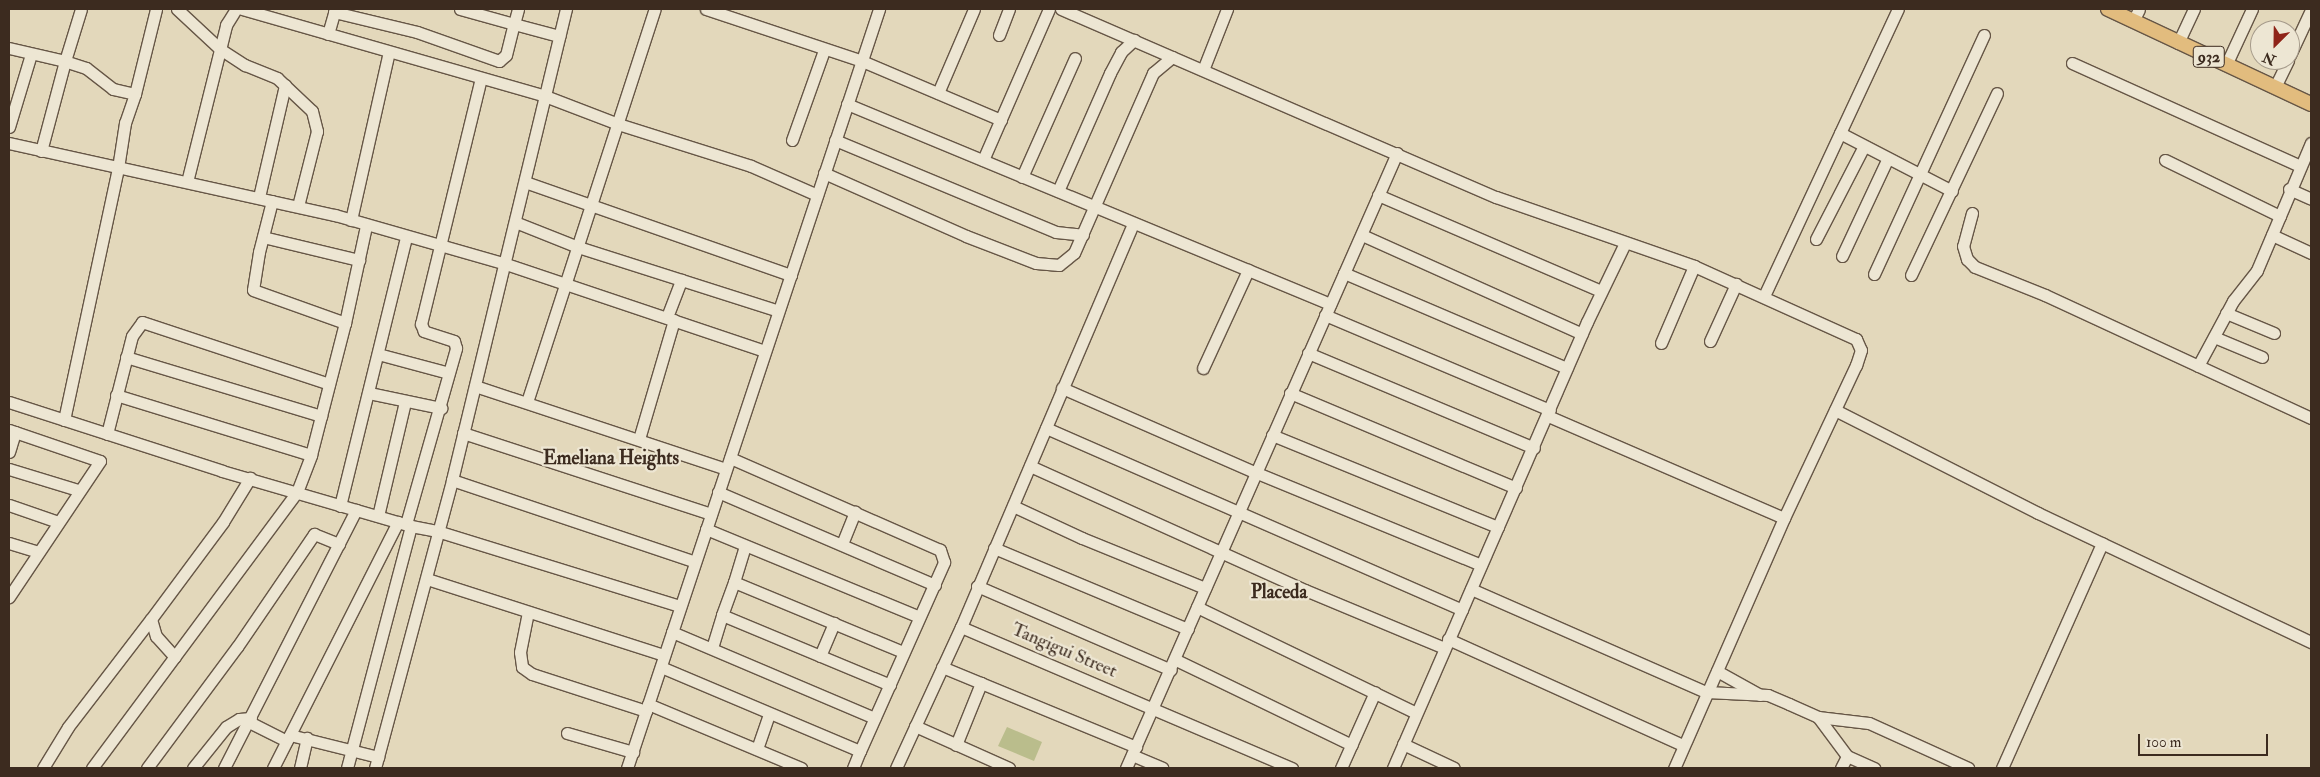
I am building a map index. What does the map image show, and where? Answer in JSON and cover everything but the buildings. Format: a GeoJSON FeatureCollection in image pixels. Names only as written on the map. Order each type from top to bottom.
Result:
{"type":"FeatureCollection","features":[{"type":"Feature","properties":{"kind":"main road","name":"932"},"geometry":{"type":"LineString","coordinates":[[2108,9],[2136,15],[2178,43],[2311,104]]}},
{"type":"Feature","properties":{"kind":"street"},"geometry":{"type":"LineString","coordinates":[[41,151],[81,9]]}},
{"type":"Feature","properties":{"kind":"street"},"geometry":{"type":"LineString","coordinates":[[64,420],[118,168],[125,123],[135,94],[156,9]]}},
{"type":"Feature","properties":{"kind":"street"},"geometry":{"type":"LineString","coordinates":[[177,9],[220,49],[312,111],[318,125],[298,206]]}},
{"type":"Feature","properties":{"kind":"street"},"geometry":{"type":"LineString","coordinates":[[187,182],[228,20],[236,9]]}},
{"type":"Feature","properties":{"kind":"street"},"geometry":{"type":"LineString","coordinates":[[460,9],[559,36]]}},
{"type":"Feature","properties":{"kind":"street"},"geometry":{"type":"LineString","coordinates":[[328,34],[335,10],[417,32],[499,61],[506,55],[518,9]]}},
{"type":"Feature","properties":{"kind":"street"},"geometry":{"type":"LineString","coordinates":[[193,768],[217,737],[239,719],[250,720],[288,738],[307,738],[352,750],[376,763],[427,579],[464,433],[566,9]]}},
{"type":"Feature","properties":{"kind":"street"},"geometry":{"type":"LineString","coordinates":[[527,402],[593,207],[655,9]]}},
{"type":"Feature","properties":{"kind":"street"},"geometry":{"type":"LineString","coordinates":[[706,9],[824,50],[862,61],[1001,120]]}},
{"type":"Feature","properties":{"kind":"street"},"geometry":{"type":"LineString","coordinates":[[627,768],[879,9]]}},
{"type":"Feature","properties":{"kind":"street"},"geometry":{"type":"LineString","coordinates":[[938,93],[974,9]]}},
{"type":"Feature","properties":{"kind":"street"},"geometry":{"type":"LineString","coordinates":[[998,35],[1009,9]]}},
{"type":"Feature","properties":{"kind":"street"},"geometry":{"type":"LineString","coordinates":[[983,160],[1049,9]]}},
{"type":"Feature","properties":{"kind":"street"},"geometry":{"type":"LineString","coordinates":[[1062,9],[1528,210],[1694,266],[1856,338],[1861,350],[1860,357],[1784,518],[1674,768]]}},
{"type":"Feature","properties":{"kind":"street"},"geometry":{"type":"LineString","coordinates":[[1203,70],[1227,9]]}},
{"type":"Feature","properties":{"kind":"street"},"geometry":{"type":"LineString","coordinates":[[1764,296],[1898,9]]}},
{"type":"Feature","properties":{"kind":"street"},"geometry":{"type":"LineString","coordinates":[[2178,43],[2194,9]]}},
{"type":"Feature","properties":{"kind":"street"},"geometry":{"type":"LineString","coordinates":[[2226,65],[2252,9]]}},
{"type":"Feature","properties":{"kind":"street"},"geometry":{"type":"LineString","coordinates":[[247,10],[545,96],[618,124],[751,166],[817,195]]}},
{"type":"Feature","properties":{"kind":"street"},"geometry":{"type":"LineString","coordinates":[[2300,34],[2311,10]]}},
{"type":"Feature","properties":{"kind":"street"},"geometry":{"type":"LineString","coordinates":[[1874,274],[1921,176],[1984,35]]}},
{"type":"Feature","properties":{"kind":"street"},"geometry":{"type":"LineString","coordinates":[[1058,191],[1110,73],[1121,52],[1134,40]]}},
{"type":"Feature","properties":{"kind":"street"},"geometry":{"type":"LineString","coordinates":[[9,48],[86,68],[113,89],[135,94]]}},
{"type":"Feature","properties":{"kind":"street"},"geometry":{"type":"LineString","coordinates":[[792,140],[824,50]]}},
{"type":"Feature","properties":{"kind":"street"},"geometry":{"type":"LineString","coordinates":[[351,220],[389,52]]}},
{"type":"Feature","properties":{"kind":"street"},"geometry":{"type":"LineString","coordinates":[[9,127],[31,54]]}},
{"type":"Feature","properties":{"kind":"street"},"geometry":{"type":"LineString","coordinates":[[824,173],[966,236],[1047,265],[1067,260],[1096,207],[1154,73],[1172,56]]}},
{"type":"Feature","properties":{"kind":"street"},"geometry":{"type":"LineString","coordinates":[[1022,176],[1075,58]]}},
{"type":"Feature","properties":{"kind":"street"},"geometry":{"type":"LineString","coordinates":[[2072,63],[2300,166]]}},
{"type":"Feature","properties":{"kind":"street"},"geometry":{"type":"LineString","coordinates":[[2275,87],[2283,70]]}},
{"type":"Feature","properties":{"kind":"street"},"geometry":{"type":"LineString","coordinates":[[347,768],[405,524],[456,348],[454,341],[424,331],[421,324],[481,78]]}},
{"type":"Feature","properties":{"kind":"street"},"geometry":{"type":"LineString","coordinates":[[259,197],[284,91]]}},
{"type":"Feature","properties":{"kind":"street"},"geometry":{"type":"LineString","coordinates":[[1911,275],[1997,94]]}},
{"type":"Feature","properties":{"kind":"street"},"geometry":{"type":"LineString","coordinates":[[847,104],[1248,270],[1549,413],[1784,518]]}},
{"type":"Feature","properties":{"kind":"street"},"geometry":{"type":"LineString","coordinates":[[1840,133],[1886,160],[1952,191]]}},
{"type":"Feature","properties":{"kind":"street"},"geometry":{"type":"LineString","coordinates":[[835,140],[1056,232],[1082,235]]}},
{"type":"Feature","properties":{"kind":"street"},"geometry":{"type":"LineString","coordinates":[[9,143],[259,197],[351,220],[406,238],[440,245],[506,264],[765,351]]}},
{"type":"Feature","properties":{"kind":"street"},"geometry":{"type":"LineString","coordinates":[[2198,366],[2226,313],[2258,270],[2289,189],[2311,143]]}},
{"type":"Feature","properties":{"kind":"street"},"geometry":{"type":"LineString","coordinates":[[1816,240],[1863,148]]}},
{"type":"Feature","properties":{"kind":"street"},"geometry":{"type":"LineString","coordinates":[[1126,768],[1174,665],[1205,588],[1241,512],[1290,393],[1397,153]]}},
{"type":"Feature","properties":{"kind":"street"},"geometry":{"type":"LineString","coordinates":[[1842,256],[1886,160]]}},
{"type":"Feature","properties":{"kind":"street"},"geometry":{"type":"LineString","coordinates":[[2165,160],[2280,216]]}},
{"type":"Feature","properties":{"kind":"street"},"geometry":{"type":"LineString","coordinates":[[525,182],[791,275]]}},
{"type":"Feature","properties":{"kind":"street"},"geometry":{"type":"LineString","coordinates":[[2289,189],[2311,199]]}},
{"type":"Feature","properties":{"kind":"street"},"geometry":{"type":"LineString","coordinates":[[1378,195],[1601,291]]}},
{"type":"Feature","properties":{"kind":"street"},"geometry":{"type":"LineString","coordinates":[[272,201],[252,287],[255,293],[345,323]]}},
{"type":"Feature","properties":{"kind":"street"},"geometry":{"type":"LineString","coordinates":[[1972,213],[1963,240],[1969,264],[2311,418]]}},
{"type":"Feature","properties":{"kind":"street"},"geometry":{"type":"LineString","coordinates":[[514,222],[578,247],[778,311]]}},
{"type":"Feature","properties":{"kind":"street"},"geometry":{"type":"LineString","coordinates":[[898,768],[915,726],[961,627],[1134,223]]}},
{"type":"Feature","properties":{"kind":"street"},"geometry":{"type":"LineString","coordinates":[[92,768],[297,492],[311,455],[345,323],[366,226]]}},
{"type":"Feature","properties":{"kind":"street"},"geometry":{"type":"LineString","coordinates":[[1362,235],[1582,334]]}},
{"type":"Feature","properties":{"kind":"street"},"geometry":{"type":"LineString","coordinates":[[2272,235],[2311,253]]}},
{"type":"Feature","properties":{"kind":"street"},"geometry":{"type":"LineString","coordinates":[[263,237],[359,260]]}},
{"type":"Feature","properties":{"kind":"street"},"geometry":{"type":"LineString","coordinates":[[340,506],[406,238]]}},
{"type":"Feature","properties":{"kind":"street"},"geometry":{"type":"LineString","coordinates":[[1393,768],[1601,291],[1626,243]]}},
{"type":"Feature","properties":{"kind":"street"},"geometry":{"type":"LineString","coordinates":[[1661,342],[1694,266]]}},
{"type":"Feature","properties":{"kind":"street"},"geometry":{"type":"LineString","coordinates":[[1203,368],[1248,270]]}},
{"type":"Feature","properties":{"kind":"street"},"geometry":{"type":"LineString","coordinates":[[1344,273],[1567,368]]}},
{"type":"Feature","properties":{"kind":"street"},"geometry":{"type":"LineString","coordinates":[[640,439],[681,280]]}},
{"type":"Feature","properties":{"kind":"street"},"geometry":{"type":"LineString","coordinates":[[1710,341],[1736,284]]}},
{"type":"Feature","properties":{"kind":"street"},"geometry":{"type":"LineString","coordinates":[[2226,313],[2274,333]]}},
{"type":"Feature","properties":{"kind":"street"},"geometry":{"type":"LineString","coordinates":[[107,434],[126,357],[136,327],[147,323],[329,384]]}},
{"type":"Feature","properties":{"kind":"street"},"geometry":{"type":"LineString","coordinates":[[2214,337],[2262,357]]}},
{"type":"Feature","properties":{"kind":"street"},"geometry":{"type":"LineString","coordinates":[[1308,353],[1534,448]]}},
{"type":"Feature","properties":{"kind":"street"},"geometry":{"type":"LineString","coordinates":[[378,354],[449,373]]}},
{"type":"Feature","properties":{"kind":"street"},"geometry":{"type":"LineString","coordinates":[[126,357],[321,416]]}},
{"type":"Feature","properties":{"kind":"street"},"geometry":{"type":"LineString","coordinates":[[475,386],[640,439],[728,463],[855,512],[940,550],[944,562],[935,585],[903,652],[853,768]]}},
{"type":"Feature","properties":{"kind":"street"},"geometry":{"type":"LineString","coordinates":[[1062,388],[1257,473],[1481,565]]}},
{"type":"Feature","properties":{"kind":"street"},"geometry":{"type":"LineString","coordinates":[[369,393],[440,408]]}},
{"type":"Feature","properties":{"kind":"street"},"geometry":{"type":"LineString","coordinates":[[1290,393],[1516,488]]}},
{"type":"Feature","properties":{"kind":"street"},"geometry":{"type":"LineString","coordinates":[[116,395],[311,455]]}},
{"type":"Feature","properties":{"kind":"street"},"geometry":{"type":"LineString","coordinates":[[9,402],[340,506],[438,531],[680,606]]}},
{"type":"Feature","properties":{"kind":"street"},"geometry":{"type":"LineString","coordinates":[[378,516],[405,402]]}},
{"type":"Feature","properties":{"kind":"street"},"geometry":{"type":"LineString","coordinates":[[1835,410],[2102,543],[2311,642]]}},
{"type":"Feature","properties":{"kind":"street"},"geometry":{"type":"LineString","coordinates":[[1046,428],[1462,610]]}},
{"type":"Feature","properties":{"kind":"street"},"geometry":{"type":"LineString","coordinates":[[9,452],[12,431],[99,458],[100,464],[78,490],[38,552],[14,580],[9,597]]}},
{"type":"Feature","properties":{"kind":"street"},"geometry":{"type":"LineString","coordinates":[[464,433],[711,514]]}},
{"type":"Feature","properties":{"kind":"street"},"geometry":{"type":"LineString","coordinates":[[1272,435],[1498,527]]}},
{"type":"Feature","properties":{"kind":"street"},"geometry":{"type":"LineString","coordinates":[[1030,466],[1221,552],[1446,643],[1683,745]]}},
{"type":"Feature","properties":{"kind":"street"},"geometry":{"type":"LineString","coordinates":[[9,469],[78,490]]}},
{"type":"Feature","properties":{"kind":"street"},"geometry":{"type":"LineString","coordinates":[[42,767],[151,620],[250,478]]}},
{"type":"Feature","properties":{"kind":"street"},"geometry":{"type":"LineString","coordinates":[[452,480],[695,562]]}},
{"type":"Feature","properties":{"kind":"street"},"geometry":{"type":"LineString","coordinates":[[718,492],[935,585]]}},
{"type":"Feature","properties":{"kind":"street"},"geometry":{"type":"LineString","coordinates":[[9,505],[58,522]]}},
{"type":"Feature","properties":{"kind":"street"},"geometry":{"type":"LineString","coordinates":[[1013,506],[1082,538],[1205,588]]}},
{"type":"Feature","properties":{"kind":"street"},"geometry":{"type":"LineString","coordinates":[[224,768],[356,510]]}},
{"type":"Feature","properties":{"kind":"street"},"geometry":{"type":"LineString","coordinates":[[842,544],[855,512]]}},
{"type":"Feature","properties":{"kind":"street"},"geometry":{"type":"LineString","coordinates":[[273,768],[405,524]]}},
{"type":"Feature","properties":{"kind":"street"},"geometry":{"type":"LineString","coordinates":[[706,529],[919,617]]}},
{"type":"Feature","properties":{"kind":"street"},"geometry":{"type":"LineString","coordinates":[[147,768],[237,647],[314,534],[339,544]]}},
{"type":"Feature","properties":{"kind":"street"},"geometry":{"type":"LineString","coordinates":[[9,543],[38,552]]}},
{"type":"Feature","properties":{"kind":"street"},"geometry":{"type":"LineString","coordinates":[[2002,768],[2102,543]]}},
{"type":"Feature","properties":{"kind":"street"},"geometry":{"type":"LineString","coordinates":[[712,648],[745,546]]}},
{"type":"Feature","properties":{"kind":"street"},"geometry":{"type":"LineString","coordinates":[[994,548],[1188,629]]}},
{"type":"Feature","properties":{"kind":"street"},"geometry":{"type":"LineString","coordinates":[[427,579],[664,655]]}},
{"type":"Feature","properties":{"kind":"street"},"geometry":{"type":"LineString","coordinates":[[734,582],[903,652]]}},
{"type":"Feature","properties":{"kind":"street"},"geometry":{"type":"LineString","coordinates":[[977,586],[1174,665],[1352,745]]}},
{"type":"Feature","properties":{"kind":"street"},"geometry":{"type":"LineString","coordinates":[[1471,590],[1706,692],[1760,694]]}},
{"type":"Feature","properties":{"kind":"street"},"geometry":{"type":"LineString","coordinates":[[1197,607],[1416,713]]}},
{"type":"Feature","properties":{"kind":"street"},"geometry":{"type":"LineString","coordinates":[[528,612],[520,652],[522,667],[532,674],[647,708],[757,749],[801,768]]}},
{"type":"Feature","properties":{"kind":"street"},"geometry":{"type":"LineString","coordinates":[[722,615],[890,685]]}},
{"type":"Feature","properties":{"kind":"street"},"geometry":{"type":"LineString","coordinates":[[151,620],[156,636],[175,657]]}},
{"type":"Feature","properties":{"kind":"street"},"geometry":{"type":"LineString","coordinates":[[820,656],[834,623]]}},
{"type":"Feature","properties":{"kind":"street","name":"Tangigui Street"},"geometry":{"type":"LineString","coordinates":[[961,627],[1155,708],[1270,764],[1292,768]]}},
{"type":"Feature","properties":{"kind":"street"},"geometry":{"type":"LineString","coordinates":[[672,632],[875,718]]}},
{"type":"Feature","properties":{"kind":"street"},"geometry":{"type":"LineString","coordinates":[[661,667],[860,751]]}},
{"type":"Feature","properties":{"kind":"street"},"geometry":{"type":"LineString","coordinates":[[942,667],[1134,751],[1162,768]]}},
{"type":"Feature","properties":{"kind":"street"},"geometry":{"type":"LineString","coordinates":[[1718,671],[1760,694],[1818,717],[1869,723],[1968,768]]}},
{"type":"Feature","properties":{"kind":"street"},"geometry":{"type":"LineString","coordinates":[[956,745],[981,684]]}},
{"type":"Feature","properties":{"kind":"street"},"geometry":{"type":"LineString","coordinates":[[1341,768],[1375,692]]}},
{"type":"Feature","properties":{"kind":"street"},"geometry":{"type":"LineString","coordinates":[[757,749],[769,714]]}},
{"type":"Feature","properties":{"kind":"street"},"geometry":{"type":"LineString","coordinates":[[1818,717],[1847,756],[1874,768]]}},
{"type":"Feature","properties":{"kind":"street"},"geometry":{"type":"LineString","coordinates":[[915,726],[1009,768]]}},
{"type":"Feature","properties":{"kind":"street"},"geometry":{"type":"LineString","coordinates":[[567,733],[633,752]]}},
{"type":"Feature","properties":{"kind":"street"},"geometry":{"type":"LineString","coordinates":[[217,737],[230,756]]}},
{"type":"Feature","properties":{"kind":"street"},"geometry":{"type":"LineString","coordinates":[[300,768],[307,738]]}},
{"type":"Feature","properties":{"kind":"street"},"geometry":{"type":"LineString","coordinates":[[1404,744],[1454,768]]}},
{"type":"Feature","properties":{"kind":"street"},"geometry":{"type":"LineString","coordinates":[[1841,768],[1847,756]]}},
{"type":"Feature","properties":{"kind":"green space"},"geometry":{"type":"Polygon","coordinates":[[[1007,727],[1042,742],[1034,761],[998,746],[1007,727]]]}},
{"type":"Feature","properties":{"kind":"district","name":"Emeliana Heights"},"geometry":{"type":"Point","coordinates":[611,459]}},
{"type":"Feature","properties":{"kind":"district","name":"Placeda"},"geometry":{"type":"Point","coordinates":[1279,593]}}]}
